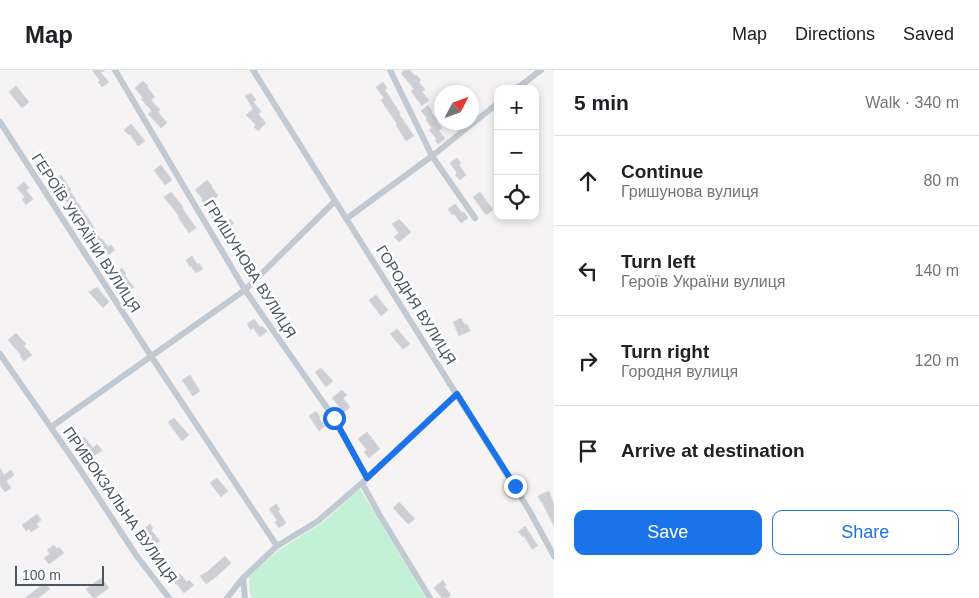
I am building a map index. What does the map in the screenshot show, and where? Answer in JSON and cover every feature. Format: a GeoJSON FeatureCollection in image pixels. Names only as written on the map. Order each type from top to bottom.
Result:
{"type":"FeatureCollection","features":[{"type":"Feature","properties":{"kind":"street","name":"ГРИШУНОВА ВУЛИЦЯ"},"geometry":{"type":"LineString","coordinates":[[115,70],[245,290],[334,418],[367,478]]}},
{"type":"Feature","properties":{"kind":"street","name":"ГОРОДНЯ ВУЛИЦЯ"},"geometry":{"type":"LineString","coordinates":[[253,70],[530,510],[554,556]]}},
{"type":"Feature","properties":{"kind":"street"},"geometry":{"type":"LineString","coordinates":[[390,70],[432,156],[475,218]]}},
{"type":"Feature","properties":{"kind":"street"},"geometry":{"type":"LineString","coordinates":[[521,85],[541,70]]}},
{"type":"Feature","properties":{"kind":"street"},"geometry":{"type":"LineString","coordinates":[[346,219],[432,156],[494,106]]}},
{"type":"Feature","properties":{"kind":"street","name":"ГЕРОЇВ УКРАЇНИ ВУЛИЦЯ"},"geometry":{"type":"LineString","coordinates":[[0,122],[151,356],[277,546]]}},
{"type":"Feature","properties":{"kind":"street"},"geometry":{"type":"LineString","coordinates":[[151,356],[245,290],[335,201]]}},
{"type":"Feature","properties":{"kind":"street","name":"ПРИВОКЗАЛЬНА ВУЛИЦЯ"},"geometry":{"type":"LineString","coordinates":[[0,354],[136,555],[169,598]]}},
{"type":"Feature","properties":{"kind":"street","name":"ПРИВОКЗАЛЬНА ВУЛИЦЯ"},"geometry":{"type":"LineString","coordinates":[[50,427],[151,356]]}},
{"type":"Feature","properties":{"kind":"street"},"geometry":{"type":"LineString","coordinates":[[227,598],[243,578],[277,546],[318,521],[362,484],[457,394]]}},
{"type":"Feature","properties":{"kind":"street"},"geometry":{"type":"LineString","coordinates":[[362,484],[430,598]]}},
{"type":"Feature","properties":{"kind":"street"},"geometry":{"type":"LineString","coordinates":[[243,578],[245,598]]}},
{"type":"Feature","properties":{"kind":"green space"},"geometry":{"type":"Polygon","coordinates":[[[360,489],[426,598],[252,598],[249,576],[279,550],[322,523],[360,489]]]}},
{"type":"Feature","properties":{"kind":"building"},"geometry":{"type":"Polygon","coordinates":[[[92,70],[105,70],[101,73],[109,82],[102,87],[92,70]]]}},
{"type":"Feature","properties":{"kind":"building"},"geometry":{"type":"Polygon","coordinates":[[[405,70],[410,70],[421,80],[419,82],[425,90],[422,92],[429,100],[422,106],[411,91],[414,89],[401,73],[405,70]]]}},
{"type":"Feature","properties":{"kind":"building"},"geometry":{"type":"Polygon","coordinates":[[[143,81],[155,97],[151,100],[160,110],[158,112],[167,123],[161,128],[148,114],[152,111],[141,99],[143,98],[135,88],[143,81]]]}},
{"type":"Feature","properties":{"kind":"building"},"geometry":{"type":"Polygon","coordinates":[[[383,82],[387,88],[385,90],[414,136],[406,141],[381,100],[384,98],[376,87],[383,82]]]}},
{"type":"Feature","properties":{"kind":"building"},"geometry":{"type":"Polygon","coordinates":[[[16,86],[29,102],[22,108],[9,92],[16,86]]]}},
{"type":"Feature","properties":{"kind":"building"},"geometry":{"type":"Polygon","coordinates":[[[251,93],[256,100],[253,102],[261,111],[258,114],[266,123],[258,131],[254,127],[256,125],[246,115],[253,109],[245,96],[251,93]]]}},
{"type":"Feature","properties":{"kind":"building"},"geometry":{"type":"Polygon","coordinates":[[[428,105],[432,111],[434,130],[440,130],[445,139],[438,144],[435,140],[437,139],[429,130],[432,128],[426,120],[427,118],[421,111],[428,105]]]}},
{"type":"Feature","properties":{"kind":"building"},"geometry":{"type":"Polygon","coordinates":[[[131,124],[145,141],[138,146],[130,134],[124,130],[131,124]]]}},
{"type":"Feature","properties":{"kind":"building"},"geometry":{"type":"Polygon","coordinates":[[[457,158],[461,163],[459,165],[466,175],[460,180],[455,175],[457,173],[450,163],[457,158]]]}},
{"type":"Feature","properties":{"kind":"building"},"geometry":{"type":"Polygon","coordinates":[[[161,165],[172,180],[165,185],[154,170],[161,165]]]}},
{"type":"Feature","properties":{"kind":"building"},"geometry":{"type":"Polygon","coordinates":[[[61,175],[71,190],[69,191],[101,240],[108,247],[111,245],[115,250],[108,255],[103,248],[100,250],[91,240],[65,200],[67,198],[54,180],[61,175]]]}},
{"type":"Feature","properties":{"kind":"building"},"geometry":{"type":"Polygon","coordinates":[[[207,180],[218,196],[206,205],[195,190],[207,180]]]}},
{"type":"Feature","properties":{"kind":"building"},"geometry":{"type":"Polygon","coordinates":[[[24,182],[29,188],[26,190],[33,199],[26,205],[22,199],[25,197],[17,188],[24,182]]]}},
{"type":"Feature","properties":{"kind":"building"},"geometry":{"type":"Polygon","coordinates":[[[171,192],[196,228],[189,233],[164,197],[171,192]]]}},
{"type":"Feature","properties":{"kind":"building"},"geometry":{"type":"Polygon","coordinates":[[[480,192],[493,210],[486,215],[473,197],[480,192]]]}},
{"type":"Feature","properties":{"kind":"building"},"geometry":{"type":"Polygon","coordinates":[[[455,204],[468,218],[461,223],[448,209],[455,204]]]}},
{"type":"Feature","properties":{"kind":"building"},"geometry":{"type":"Polygon","coordinates":[[[218,211],[227,222],[230,219],[234,223],[225,231],[211,217],[218,211]]]}},
{"type":"Feature","properties":{"kind":"building"},"geometry":{"type":"Polygon","coordinates":[[[399,219],[411,232],[399,242],[394,237],[399,233],[392,224],[399,219]]]}},
{"type":"Feature","properties":{"kind":"building"},"geometry":{"type":"Polygon","coordinates":[[[192,256],[203,269],[196,273],[186,260],[192,256]]]}},
{"type":"Feature","properties":{"kind":"building"},"geometry":{"type":"Polygon","coordinates":[[[122,268],[126,274],[124,275],[134,287],[127,292],[115,274],[122,268]]]}},
{"type":"Feature","properties":{"kind":"building"},"geometry":{"type":"Polygon","coordinates":[[[97,287],[109,302],[103,308],[89,292],[97,287]]]}},
{"type":"Feature","properties":{"kind":"building"},"geometry":{"type":"Polygon","coordinates":[[[376,295],[388,310],[381,316],[369,300],[376,295]]]}},
{"type":"Feature","properties":{"kind":"building"},"geometry":{"type":"Polygon","coordinates":[[[461,318],[465,325],[467,324],[470,331],[459,336],[453,322],[461,318]]]}},
{"type":"Feature","properties":{"kind":"building"},"geometry":{"type":"Polygon","coordinates":[[[254,319],[260,327],[262,326],[267,331],[260,337],[247,324],[254,319]]]}},
{"type":"Feature","properties":{"kind":"building"},"geometry":{"type":"Polygon","coordinates":[[[397,329],[410,344],[403,349],[390,334],[397,329]]]}},
{"type":"Feature","properties":{"kind":"building"},"geometry":{"type":"Polygon","coordinates":[[[16,333],[26,344],[24,346],[32,355],[24,361],[8,340],[16,333]]]}},
{"type":"Feature","properties":{"kind":"building"},"geometry":{"type":"Polygon","coordinates":[[[321,368],[333,381],[326,387],[315,372],[321,368]]]}},
{"type":"Feature","properties":{"kind":"building"},"geometry":{"type":"Polygon","coordinates":[[[190,375],[200,391],[193,396],[182,380],[190,375]]]}},
{"type":"Feature","properties":{"kind":"building"},"geometry":{"type":"Polygon","coordinates":[[[342,390],[347,395],[343,398],[350,407],[341,415],[336,409],[340,407],[332,398],[342,390]]]}},
{"type":"Feature","properties":{"kind":"building"},"geometry":{"type":"Polygon","coordinates":[[[316,411],[325,426],[319,431],[309,416],[316,411]]]}},
{"type":"Feature","properties":{"kind":"building"},"geometry":{"type":"Polygon","coordinates":[[[174,418],[189,435],[182,441],[168,422],[174,418]]]}},
{"type":"Feature","properties":{"kind":"building"},"geometry":{"type":"Polygon","coordinates":[[[367,432],[380,449],[369,458],[364,452],[367,450],[358,439],[367,432]]]}},
{"type":"Feature","properties":{"kind":"building"},"geometry":{"type":"Polygon","coordinates":[[[84,437],[93,448],[97,444],[102,450],[94,456],[78,441],[84,437]]]}},
{"type":"Feature","properties":{"kind":"building"},"geometry":{"type":"Polygon","coordinates":[[[0,468],[4,475],[11,470],[14,475],[6,481],[11,488],[5,492],[0,485],[0,468]]]}},
{"type":"Feature","properties":{"kind":"building"},"geometry":{"type":"Polygon","coordinates":[[[217,478],[228,491],[221,497],[210,483],[217,478]]]}},
{"type":"Feature","properties":{"kind":"building"},"geometry":{"type":"Polygon","coordinates":[[[549,491],[554,505],[554,526],[538,496],[549,491]]]}},
{"type":"Feature","properties":{"kind":"building"},"geometry":{"type":"Polygon","coordinates":[[[399,502],[415,519],[408,524],[393,508],[399,502]]]}},
{"type":"Feature","properties":{"kind":"building"},"geometry":{"type":"Polygon","coordinates":[[[276,504],[286,523],[279,528],[275,522],[277,520],[269,509],[276,504]]]}},
{"type":"Feature","properties":{"kind":"building"},"geometry":{"type":"Polygon","coordinates":[[[37,514],[41,520],[36,524],[39,527],[31,532],[29,529],[26,531],[22,525],[37,514]]]}},
{"type":"Feature","properties":{"kind":"building"},"geometry":{"type":"Polygon","coordinates":[[[150,524],[153,528],[151,530],[160,541],[152,547],[141,531],[150,524]]]}},
{"type":"Feature","properties":{"kind":"building"},"geometry":{"type":"Polygon","coordinates":[[[525,526],[538,546],[532,549],[524,536],[518,532],[525,526]]]}},
{"type":"Feature","properties":{"kind":"building"},"geometry":{"type":"Polygon","coordinates":[[[54,545],[57,549],[59,547],[64,553],[49,564],[44,558],[50,554],[47,550],[54,545]]]}},
{"type":"Feature","properties":{"kind":"building"},"geometry":{"type":"Polygon","coordinates":[[[225,556],[231,563],[206,584],[200,576],[225,556]]]}},
{"type":"Feature","properties":{"kind":"building"},"geometry":{"type":"Polygon","coordinates":[[[180,574],[187,582],[189,580],[194,585],[184,593],[173,580],[180,574]]]}},
{"type":"Feature","properties":{"kind":"building"},"geometry":{"type":"Polygon","coordinates":[[[101,578],[109,588],[93,598],[86,589],[101,578]]]}},
{"type":"Feature","properties":{"kind":"building"},"geometry":{"type":"Polygon","coordinates":[[[443,580],[446,585],[444,586],[451,595],[448,598],[442,598],[434,588],[443,580]]]}},
{"type":"Feature","properties":{"kind":"building"},"geometry":{"type":"Polygon","coordinates":[[[45,583],[50,589],[38,598],[25,598],[45,583]]]}},
{"type":"Feature","properties":{"kind":"route"},"geometry":{"type":"LineString","coordinates":[[334,418],[367,478],[457,394],[515,486]]}}]}
